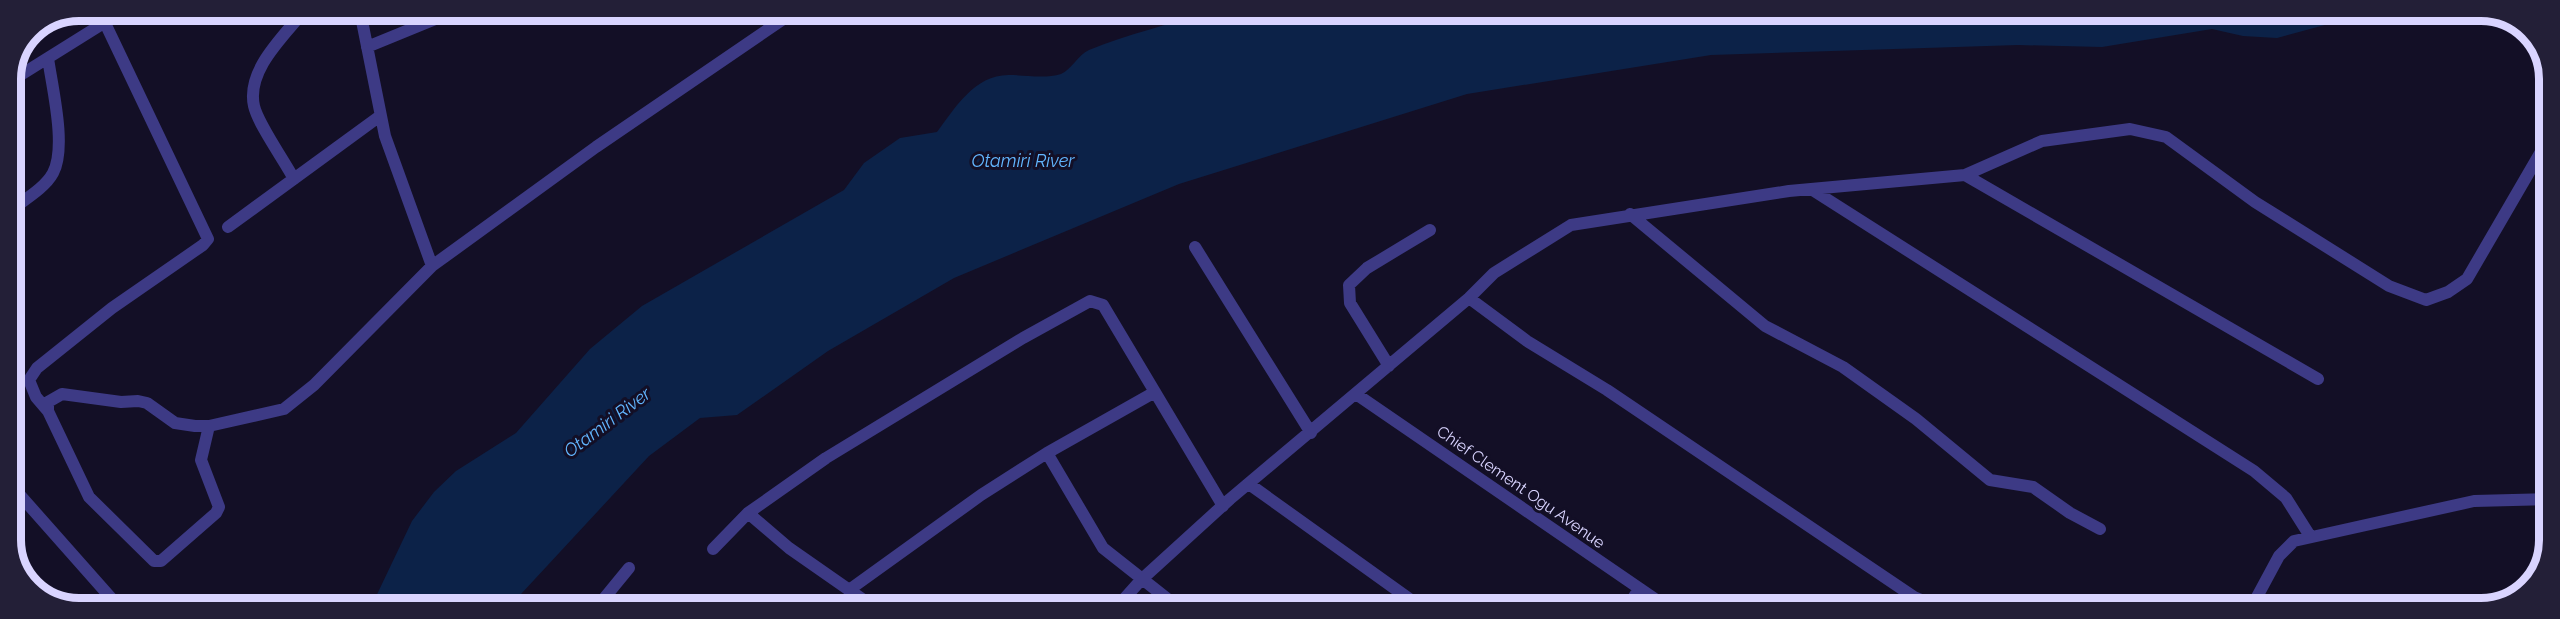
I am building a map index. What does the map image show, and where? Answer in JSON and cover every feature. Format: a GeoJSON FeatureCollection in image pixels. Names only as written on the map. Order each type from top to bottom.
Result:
{"type":"FeatureCollection","features":[{"type":"Feature","properties":{"kind":"street"},"geometry":{"type":"LineString","coordinates":[[21,74],[108,21]]}},
{"type":"Feature","properties":{"kind":"street"},"geometry":{"type":"LineString","coordinates":[[294,179],[254,107],[253,89],[266,60],[296,21]]}},
{"type":"Feature","properties":{"kind":"street"},"geometry":{"type":"LineString","coordinates":[[362,21],[380,116],[432,266]]}},
{"type":"Feature","properties":{"kind":"street"},"geometry":{"type":"LineString","coordinates":[[367,46],[430,21]]}},
{"type":"Feature","properties":{"kind":"street"},"geometry":{"type":"LineString","coordinates":[[48,411],[48,402],[54,396],[62,394],[121,402],[138,401],[147,403],[175,423],[209,426],[284,410],[295,403],[432,266],[596,147],[780,21]]}},
{"type":"Feature","properties":{"kind":"street"},"geometry":{"type":"LineString","coordinates":[[105,23],[208,239],[203,245],[112,308],[37,368],[29,380],[31,388],[48,411],[89,497],[154,561],[161,561],[216,513],[219,507],[201,460],[209,426]]}},
{"type":"Feature","properties":{"kind":"street"},"geometry":{"type":"LineString","coordinates":[[21,201],[52,175],[56,164],[59,146],[48,58]]}},
{"type":"Feature","properties":{"kind":"street"},"geometry":{"type":"LineString","coordinates":[[228,227],[380,116]]}},
{"type":"Feature","properties":{"kind":"street"},"geometry":{"type":"LineString","coordinates":[[1125,598],[1141,580],[1223,506],[1469,298],[1494,273],[1571,225],[1630,214],[1811,189],[1965,175],[2042,141],[2130,129],[2166,137],[2255,202],[2389,285],[2426,300],[2448,292],[2467,279],[2539,155]]}},
{"type":"Feature","properties":{"kind":"street"},"geometry":{"type":"LineString","coordinates":[[1965,175],[2318,380]]}},
{"type":"Feature","properties":{"kind":"street"},"geometry":{"type":"LineString","coordinates":[[1811,189],[2254,471],[2286,498],[2310,536]]}},
{"type":"Feature","properties":{"kind":"street"},"geometry":{"type":"LineString","coordinates":[[1630,214],[1765,326],[1843,367],[1916,419],[1990,480],[2033,487],[2070,513],[2100,529]]}},
{"type":"Feature","properties":{"kind":"street"},"geometry":{"type":"LineString","coordinates":[[1389,366],[1350,303],[1349,285],[1367,268],[1430,230]]}},
{"type":"Feature","properties":{"kind":"street"},"geometry":{"type":"LineString","coordinates":[[1195,247],[1311,433]]}},
{"type":"Feature","properties":{"kind":"street"},"geometry":{"type":"LineString","coordinates":[[1469,298],[1527,341],[1607,390],[1916,598]]}},
{"type":"Feature","properties":{"kind":"street"},"geometry":{"type":"LineString","coordinates":[[713,549],[748,513],[836,452],[1023,338],[1090,302],[1103,305],[1223,506]]}},
{"type":"Feature","properties":{"kind":"street"},"geometry":{"type":"LineString","coordinates":[[849,590],[981,495],[1047,453],[1155,392]]}},
{"type":"Feature","properties":{"kind":"street","name":"Chief Clement Ogu Avenue"},"geometry":{"type":"LineString","coordinates":[[1356,394],[1653,598]]}},
{"type":"Feature","properties":{"kind":"street"},"geometry":{"type":"LineString","coordinates":[[1047,453],[1103,548],[1165,598]]}},
{"type":"Feature","properties":{"kind":"street"},"geometry":{"type":"LineString","coordinates":[[1249,484],[1408,598]]}},
{"type":"Feature","properties":{"kind":"street"},"geometry":{"type":"LineString","coordinates":[[21,496],[111,598]]}},
{"type":"Feature","properties":{"kind":"street"},"geometry":{"type":"LineString","coordinates":[[2256,598],[2279,556],[2294,541],[2474,501],[2539,499]]}},
{"type":"Feature","properties":{"kind":"street"},"geometry":{"type":"LineString","coordinates":[[748,513],[789,548],[861,598]]}},
{"type":"Feature","properties":{"kind":"street"},"geometry":{"type":"LineString","coordinates":[[604,598],[629,568]]}},
{"type":"Feature","properties":{"kind":"street"},"geometry":{"type":"LineString","coordinates":[[1633,598],[1640,589]]}},
{"type":"Feature","properties":{"kind":"water","name":"Otamiri River"},"geometry":{"type":"Polygon","coordinates":[[[1178,21],[2340,21],[2277,38],[2243,36],[2212,29],[2102,47],[2018,45],[1711,55],[1467,94],[1179,184],[954,278],[828,351],[737,415],[700,418],[649,456],[517,598],[375,598],[412,521],[434,492],[456,471],[516,433],[590,349],[642,306],[844,190],[864,163],[900,138],[937,132],[967,94],[986,80],[1010,75],[1042,77],[1061,74],[1089,50],[1178,21]]]}}]}
